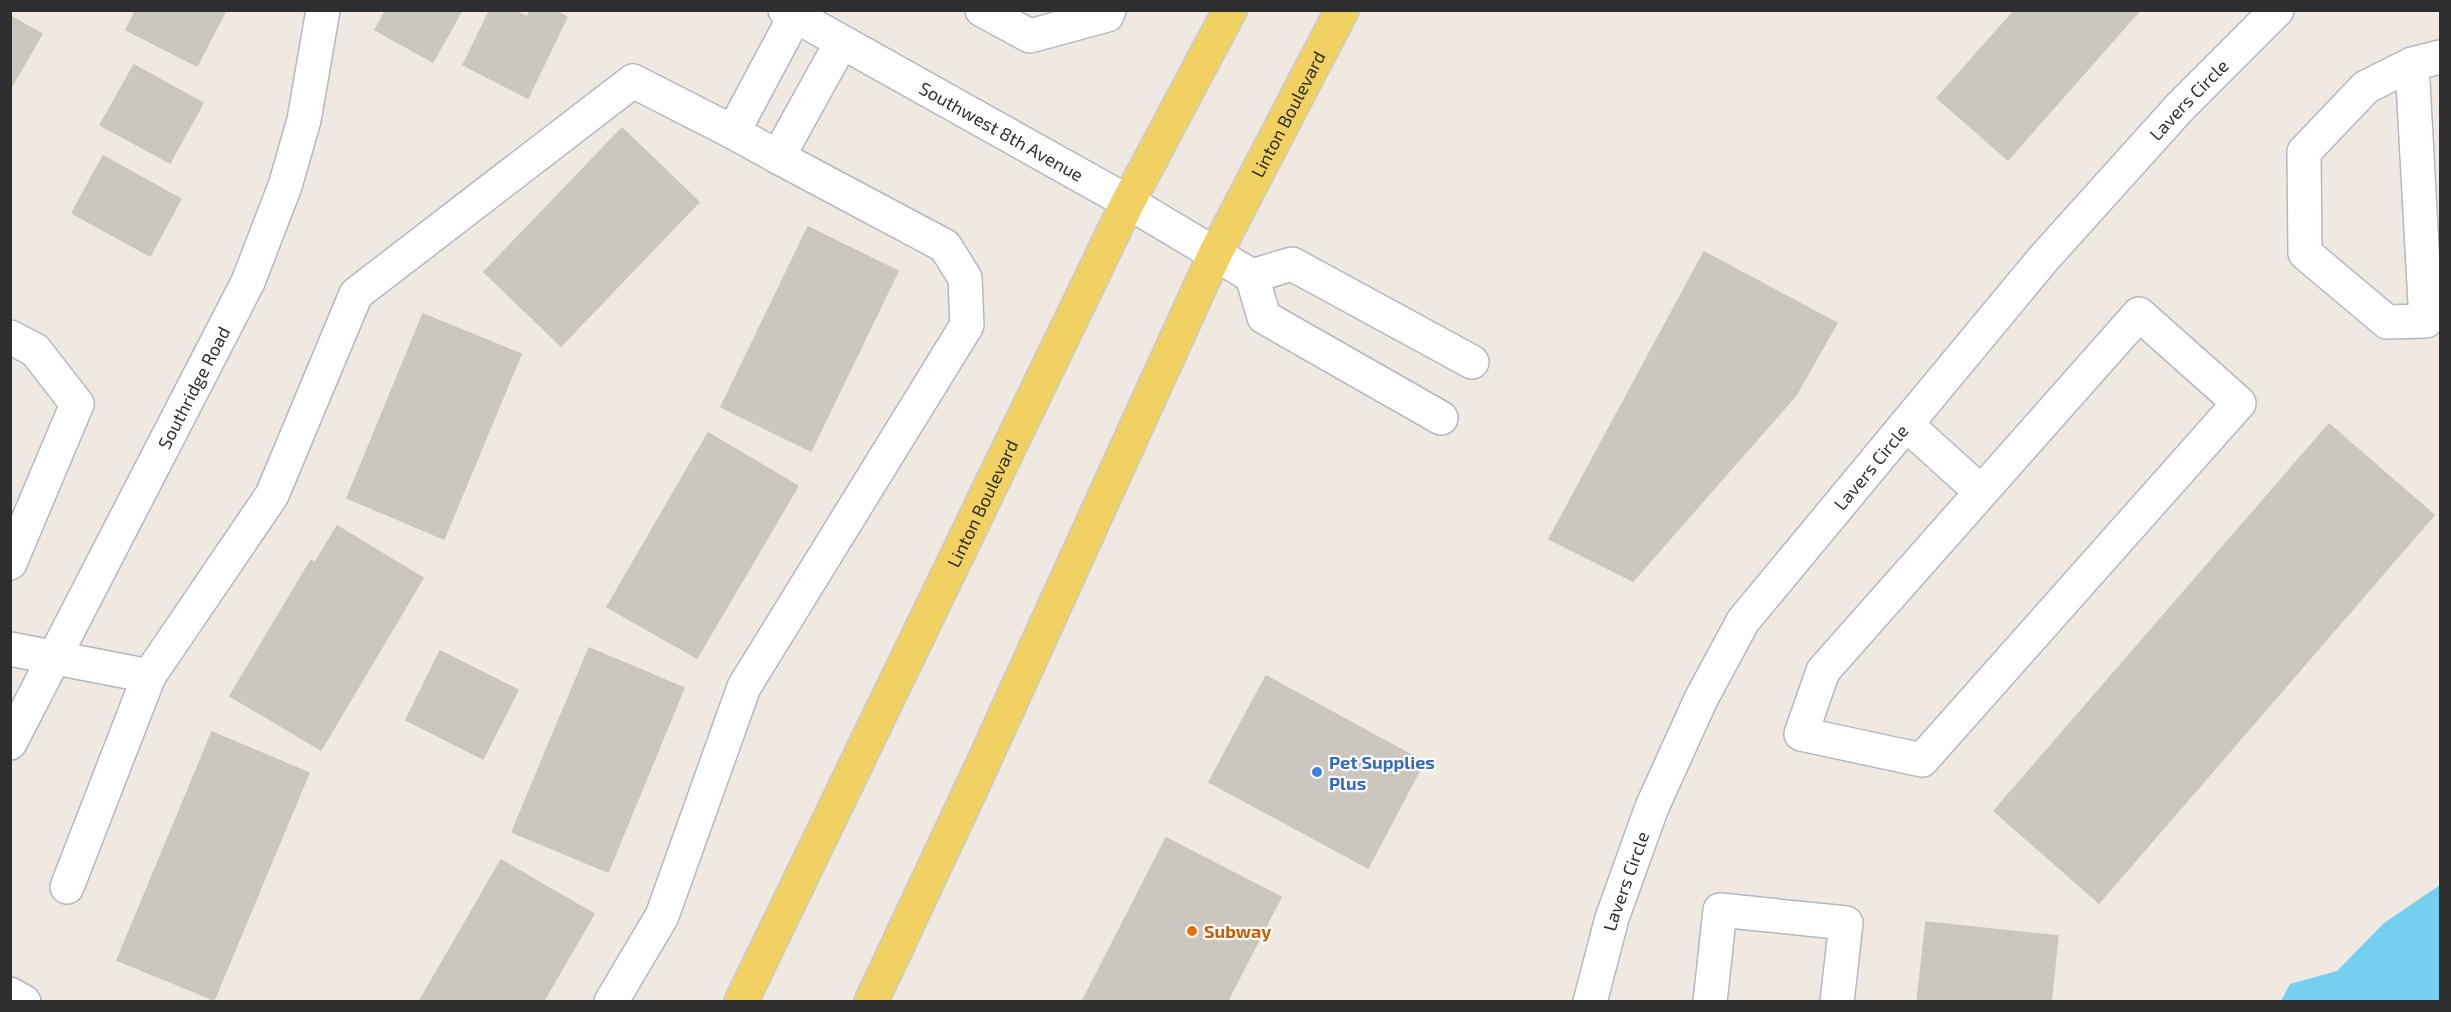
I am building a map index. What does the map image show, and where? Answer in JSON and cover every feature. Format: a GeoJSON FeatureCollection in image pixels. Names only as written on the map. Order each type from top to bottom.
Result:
{"type":"FeatureCollection","features":[{"type":"Feature","properties":{"kind":"main road","name":"Linton Boulevard"},"geometry":{"type":"LineString","coordinates":[[741,1002],[1128,202],[1230,10]]}},
{"type":"Feature","properties":{"kind":"main road","name":"Linton Boulevard"},"geometry":{"type":"LineString","coordinates":[[871,1002],[974,783],[1215,254],[1342,10]]}},
{"type":"Feature","properties":{"kind":"street","name":"Southridge Road"},"geometry":{"type":"LineString","coordinates":[[10,743],[248,282],[285,186],[304,120],[323,10]]}},
{"type":"Feature","properties":{"kind":"street"},"geometry":{"type":"LineString","coordinates":[[982,10],[1030,36],[1107,15],[1109,10]]}},
{"type":"Feature","properties":{"kind":"street","name":"Lavers Circle"},"geometry":{"type":"LineString","coordinates":[[1590,1002],[1612,918],[1652,807],[1701,699],[1743,621],[2044,258],[2180,107],[2277,10]]}},
{"type":"Feature","properties":{"kind":"street"},"geometry":{"type":"LineString","coordinates":[[733,132],[813,22]]}},
{"type":"Feature","properties":{"kind":"street"},"geometry":{"type":"LineString","coordinates":[[778,157],[813,22]]}},
{"type":"Feature","properties":{"kind":"street","name":"Southwest 8th Avenue"},"geometry":{"type":"LineString","coordinates":[[813,22],[1128,202],[1252,276]]}},
{"type":"Feature","properties":{"kind":"street"},"geometry":{"type":"LineString","coordinates":[[2426,61],[2426,321],[2387,322],[2306,253],[2304,152],[2366,87],[2426,61]]}},
{"type":"Feature","properties":{"kind":"street"},"geometry":{"type":"LineString","coordinates":[[67,887],[149,676],[272,495],[356,294],[633,81],[945,246],[965,278],[967,325],[744,687],[662,916],[611,1002]]}},
{"type":"Feature","properties":{"kind":"street"},"geometry":{"type":"LineString","coordinates":[[1441,418],[1264,317],[1252,276],[1292,264],[1472,362]]}},
{"type":"Feature","properties":{"kind":"street"},"geometry":{"type":"LineString","coordinates":[[2139,314],[2239,403],[1922,760],[1801,734],[1823,670],[1981,492],[2139,314]]}},
{"type":"Feature","properties":{"kind":"street"},"geometry":{"type":"LineString","coordinates":[[10,337],[35,350],[77,405],[10,563]]}},
{"type":"Feature","properties":{"kind":"street"},"geometry":{"type":"LineString","coordinates":[[1906,424],[1981,492]]}},
{"type":"Feature","properties":{"kind":"street"},"geometry":{"type":"LineString","coordinates":[[10,649],[149,676]]}},
{"type":"Feature","properties":{"kind":"street"},"geometry":{"type":"LineString","coordinates":[[1710,1002],[1720,910],[1846,923],[1838,1002]]}},
{"type":"Feature","properties":{"kind":"street"},"geometry":{"type":"LineString","coordinates":[[10,994],[24,1002]]}},
{"type":"Feature","properties":{"kind":"water"},"geometry":{"type":"Polygon","coordinates":[[[2440,885],[2440,1001],[2281,1001],[2290,984],[2337,971],[2384,923],[2440,885]]]}},
{"type":"Feature","properties":{"kind":"building"},"geometry":{"type":"Polygon","coordinates":[[[136,10],[226,10],[197,66],[126,30],[136,10]]]}},
{"type":"Feature","properties":{"kind":"building"},"geometry":{"type":"Polygon","coordinates":[[[386,10],[462,10],[433,62],[375,30],[386,10]]]}},
{"type":"Feature","properties":{"kind":"building"},"geometry":{"type":"Polygon","coordinates":[[[490,10],[513,10],[527,17],[530,10],[555,10],[567,17],[528,98],[463,65],[490,10]]]}},
{"type":"Feature","properties":{"kind":"building"},"geometry":{"type":"Polygon","coordinates":[[[2015,10],[2140,10],[2008,160],[1937,98],[2015,10]]]}},
{"type":"Feature","properties":{"kind":"building"},"geometry":{"type":"Polygon","coordinates":[[[10,16],[42,34],[10,89],[10,16]]]}},
{"type":"Feature","properties":{"kind":"building"},"geometry":{"type":"Polygon","coordinates":[[[134,65],[203,103],[170,163],[100,125],[134,65]]]}},
{"type":"Feature","properties":{"kind":"building"},"geometry":{"type":"Polygon","coordinates":[[[622,128],[699,202],[561,346],[484,272],[622,128]]]}},
{"type":"Feature","properties":{"kind":"building"},"geometry":{"type":"Polygon","coordinates":[[[103,156],[181,199],[150,256],[72,213],[103,156]]]}},
{"type":"Feature","properties":{"kind":"building"},"geometry":{"type":"Polygon","coordinates":[[[808,227],[898,271],[811,451],[721,407],[808,227]]]}},
{"type":"Feature","properties":{"kind":"building"},"geometry":{"type":"Polygon","coordinates":[[[1704,252],[1837,323],[1796,395],[1633,581],[1549,539],[1704,252]]]}},
{"type":"Feature","properties":{"kind":"building"},"geometry":{"type":"Polygon","coordinates":[[[423,314],[521,354],[444,539],[347,498],[423,314]]]}},
{"type":"Feature","properties":{"kind":"building"},"geometry":{"type":"Polygon","coordinates":[[[2329,424],[2434,515],[2099,903],[1994,811],[2329,424]]]}},
{"type":"Feature","properties":{"kind":"building"},"geometry":{"type":"Polygon","coordinates":[[[708,433],[798,486],[697,658],[607,607],[708,433]]]}},
{"type":"Feature","properties":{"kind":"building"},"geometry":{"type":"Polygon","coordinates":[[[337,526],[423,578],[321,750],[230,696],[311,560],[315,563],[337,526]]]}},
{"type":"Feature","properties":{"kind":"building"},"geometry":{"type":"Polygon","coordinates":[[[589,648],[684,688],[608,872],[512,832],[589,648]]]}},
{"type":"Feature","properties":{"kind":"building"},"geometry":{"type":"Polygon","coordinates":[[[440,651],[518,690],[483,759],[406,720],[440,651]]]}},
{"type":"Feature","properties":{"kind":"building","name":"Pet Supplies Plus"},"geometry":{"type":"Polygon","coordinates":[[[1266,676],[1424,762],[1368,868],[1209,782],[1266,676]]]}},
{"type":"Feature","properties":{"kind":"building"},"geometry":{"type":"Polygon","coordinates":[[[212,732],[309,773],[214,1000],[117,960],[212,732]]]}},
{"type":"Feature","properties":{"kind":"building"},"geometry":{"type":"Polygon","coordinates":[[[1166,838],[1281,897],[1227,1002],[1082,1002],[1166,838]]]}},
{"type":"Feature","properties":{"kind":"building"},"geometry":{"type":"Polygon","coordinates":[[[501,860],[594,914],[543,1002],[419,1002],[501,860]]]}},
{"type":"Feature","properties":{"kind":"building"},"geometry":{"type":"Polygon","coordinates":[[[1926,922],[2058,936],[2051,1002],[1917,1002],[1926,922]]]}},
{"type":"Feature","properties":{"kind":"place","name":"Pet Supplies Plus"},"geometry":{"type":"Point","coordinates":[1317,772]}},
{"type":"Feature","properties":{"kind":"place","name":"Subway"},"geometry":{"type":"Point","coordinates":[1192,931]}}]}
